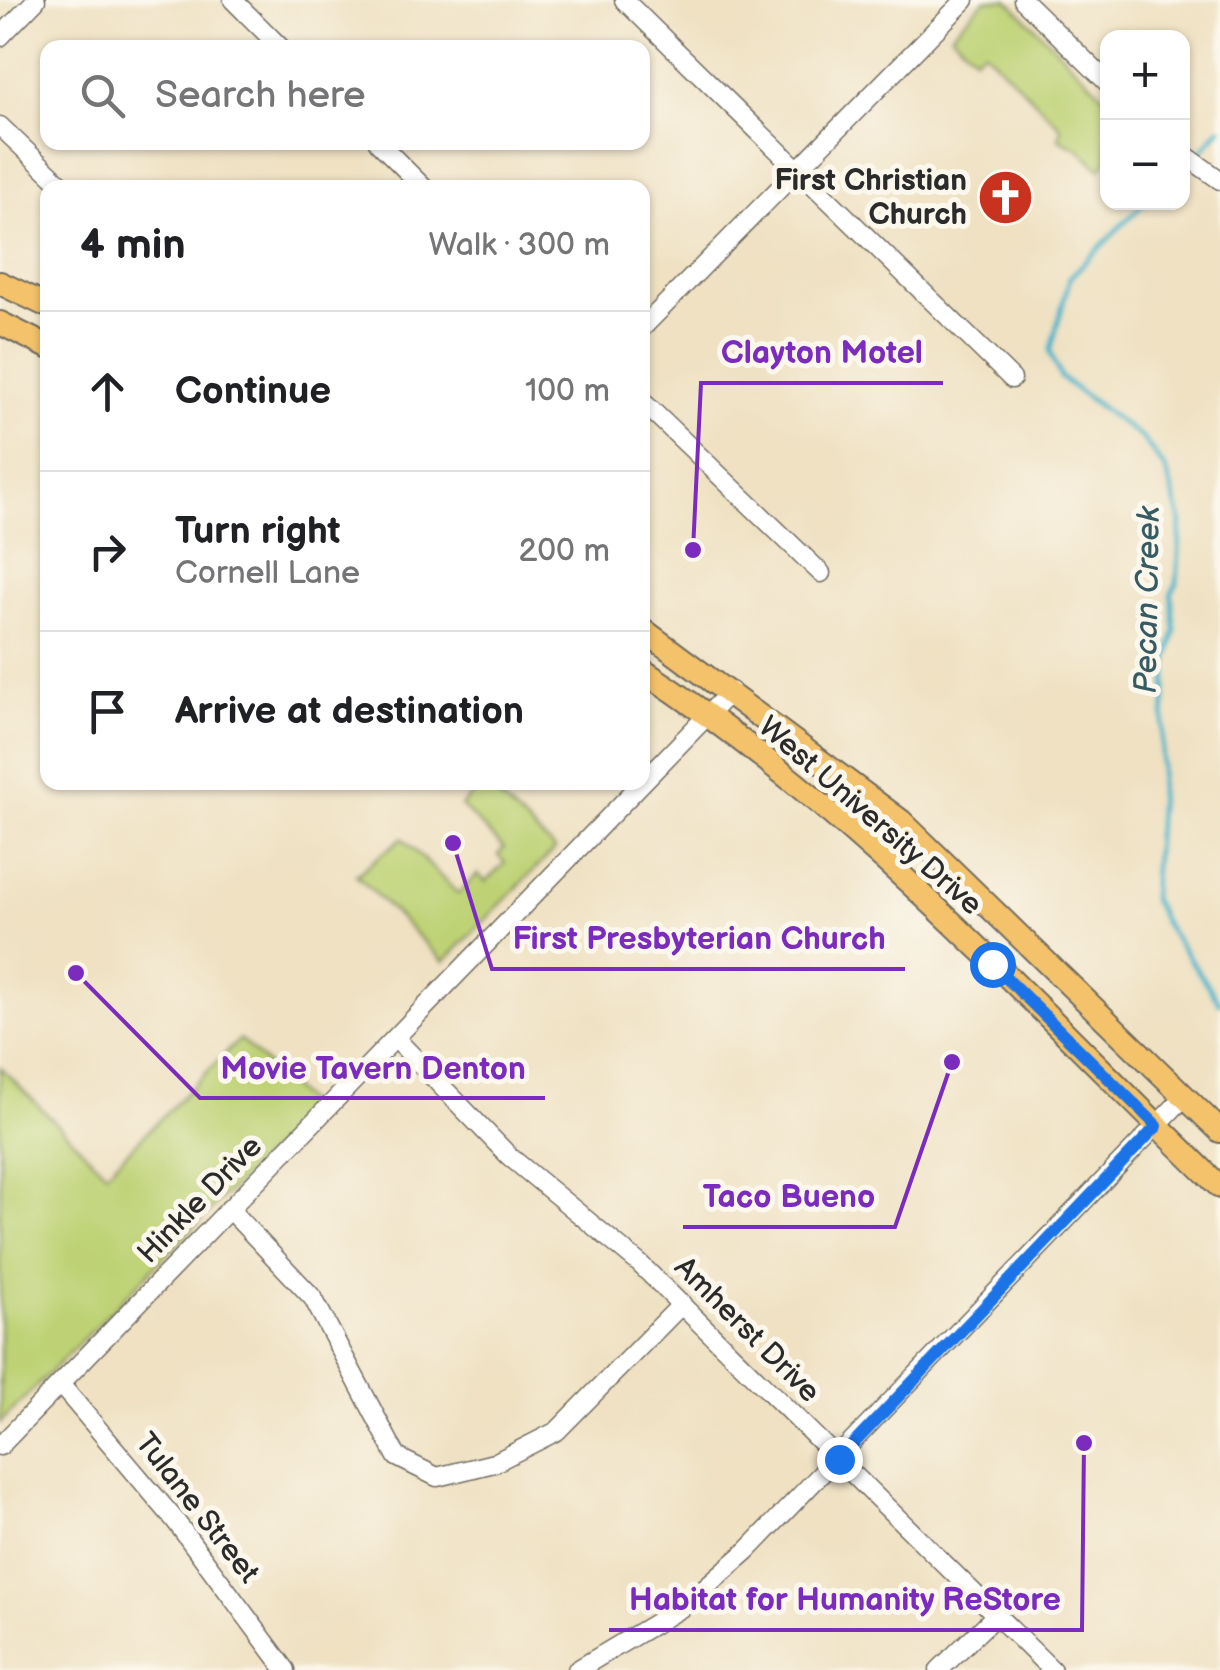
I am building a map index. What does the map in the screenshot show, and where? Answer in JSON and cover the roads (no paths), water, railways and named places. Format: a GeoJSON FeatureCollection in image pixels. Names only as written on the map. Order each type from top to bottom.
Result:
{"type":"FeatureCollection","features":[{"type":"Feature","properties":{"kind":"main road"},"geometry":{"type":"LineString","coordinates":[[0,283],[40,302]]}},
{"type":"Feature","properties":{"kind":"main road"},"geometry":{"type":"LineString","coordinates":[[0,323],[40,343]]}},
{"type":"Feature","properties":{"kind":"main road","name":"West University Drive"},"geometry":{"type":"LineString","coordinates":[[650,635],[901,821],[1220,1130]]}},
{"type":"Feature","properties":{"kind":"main road","name":"West University Drive"},"geometry":{"type":"LineString","coordinates":[[650,676],[708,716],[841,824],[960,932],[1220,1187]]}},
{"type":"Feature","properties":{"kind":"street"},"geometry":{"type":"LineString","coordinates":[[0,37],[36,0]]}},
{"type":"Feature","properties":{"kind":"street"},"geometry":{"type":"LineString","coordinates":[[232,0],[273,40]]}},
{"type":"Feature","properties":{"kind":"street"},"geometry":{"type":"LineString","coordinates":[[624,0],[1012,379]]}},
{"type":"Feature","properties":{"kind":"street"},"geometry":{"type":"LineString","coordinates":[[650,320],[965,0]]}},
{"type":"Feature","properties":{"kind":"street"},"geometry":{"type":"LineString","coordinates":[[1024,0],[1100,75]]}},
{"type":"Feature","properties":{"kind":"street"},"geometry":{"type":"LineString","coordinates":[[0,126],[57,180]]}},
{"type":"Feature","properties":{"kind":"street"},"geometry":{"type":"LineString","coordinates":[[386,150],[416,180]]}},
{"type":"Feature","properties":{"kind":"street"},"geometry":{"type":"LineString","coordinates":[[1190,159],[1220,180]]}},
{"type":"Feature","properties":{"kind":"street"},"geometry":{"type":"LineString","coordinates":[[650,409],[821,572]]}},
{"type":"Feature","properties":{"kind":"street","name":"Hinkle Drive"},"geometry":{"type":"LineString","coordinates":[[650,776],[731,691]]}},
{"type":"Feature","properties":{"kind":"street","name":"Hinkle Drive"},"geometry":{"type":"LineString","coordinates":[[0,1446],[637,790]]}},
{"type":"Feature","properties":{"kind":"street","name":"Amherst Drive"},"geometry":{"type":"LineString","coordinates":[[396,1039],[509,1156],[597,1226],[682,1304],[1052,1670]]}},
{"type":"Feature","properties":{"kind":"street"},"geometry":{"type":"LineString","coordinates":[[576,1670],[684,1606],[747,1551],[1185,1096]]}},
{"type":"Feature","properties":{"kind":"street"},"geometry":{"type":"LineString","coordinates":[[229,1208],[313,1298],[397,1456],[437,1476],[494,1463],[557,1430],[682,1304]]}},
{"type":"Feature","properties":{"kind":"street","name":"Tulane Street"},"geometry":{"type":"LineString","coordinates":[[60,1384],[174,1519],[286,1670]]}},
{"type":"Feature","properties":{"kind":"street"},"geometry":{"type":"LineString","coordinates":[[938,1670],[996,1615]]}},
{"type":"Feature","properties":{"kind":"street"},"geometry":{"type":"LineString","coordinates":[[608,1653],[618,1670]]}},
{"type":"Feature","properties":{"kind":"waterway","name":"Pecan Creek"},"geometry":{"type":"LineString","coordinates":[[1203,149],[1220,128]]}},
{"type":"Feature","properties":{"kind":"waterway","name":"Pecan Creek"},"geometry":{"type":"LineString","coordinates":[[1137,210],[1070,277],[1050,352],[1061,378],[1143,439],[1166,470],[1181,521],[1177,583],[1171,594],[1175,630],[1168,658],[1152,898],[1163,921],[1220,1003]]}},
{"type":"Feature","properties":{"kind":"place","name":"First Christian Church"},"geometry":{"type":"Point","coordinates":[1006,198]}},
{"type":"Feature","properties":{"kind":"place","name":"Clayton Motel"},"geometry":{"type":"Point","coordinates":[693,550]}},
{"type":"Feature","properties":{"kind":"place","name":"First Presbyterian Church"},"geometry":{"type":"Point","coordinates":[453,843]}},
{"type":"Feature","properties":{"kind":"place","name":"Movie Tavern Denton"},"geometry":{"type":"Point","coordinates":[76,973]}},
{"type":"Feature","properties":{"kind":"place","name":"Taco Bueno"},"geometry":{"type":"Point","coordinates":[952,1062]}},
{"type":"Feature","properties":{"kind":"place","name":"Habitat for Humanity ReStore"},"geometry":{"type":"Point","coordinates":[1084,1443]}}]}
